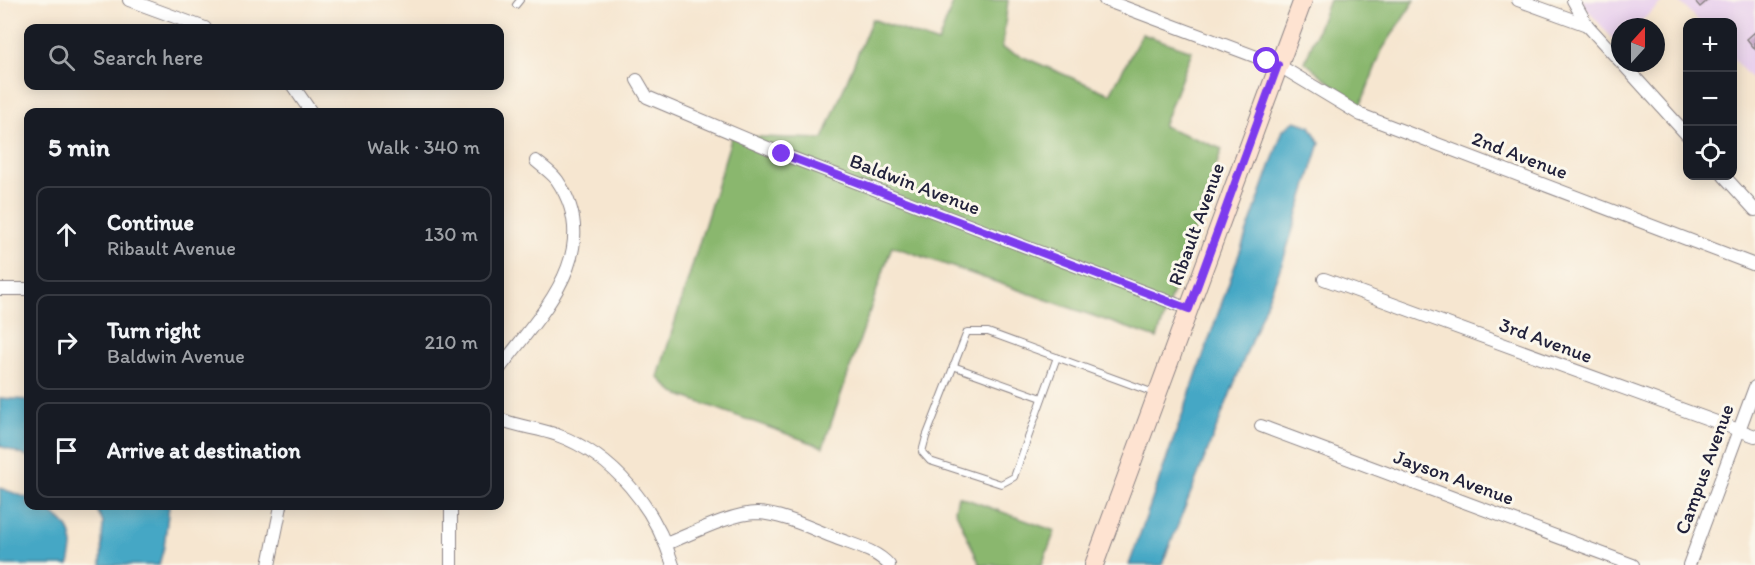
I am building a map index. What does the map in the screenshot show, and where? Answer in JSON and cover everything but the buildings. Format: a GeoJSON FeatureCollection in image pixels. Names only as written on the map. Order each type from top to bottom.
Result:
{"type":"FeatureCollection","features":[{"type":"Feature","properties":{"kind":"street"},"geometry":{"type":"LineString","coordinates":[[129,0],[194,24]]}},
{"type":"Feature","properties":{"kind":"street","name":"2nd Avenue"},"geometry":{"type":"LineString","coordinates":[[1105,0],[1278,65],[1361,115],[1755,265]]}},
{"type":"Feature","properties":{"kind":"street","name":"Ribault Avenue"},"geometry":{"type":"LineString","coordinates":[[1094,565],[1302,0]]}},
{"type":"Feature","properties":{"kind":"street"},"geometry":{"type":"LineString","coordinates":[[1518,0],[1587,25]]}},
{"type":"Feature","properties":{"kind":"street"},"geometry":{"type":"LineString","coordinates":[[1574,0],[1587,25],[1611,51]]}},
{"type":"Feature","properties":{"kind":"street"},"geometry":{"type":"LineString","coordinates":[[1630,72],[1683,130]]}},
{"type":"Feature","properties":{"kind":"street","name":"Baldwin Avenue"},"geometry":{"type":"LineString","coordinates":[[637,80],[647,97],[782,154],[1189,309]]}},
{"type":"Feature","properties":{"kind":"street"},"geometry":{"type":"LineString","coordinates":[[296,90],[308,108]]}},
{"type":"Feature","properties":{"kind":"street"},"geometry":{"type":"LineString","coordinates":[[504,363],[557,291],[566,276],[573,253],[573,228],[568,202],[556,179],[536,161]]}},
{"type":"Feature","properties":{"kind":"street"},"geometry":{"type":"LineString","coordinates":[[1728,180],[1755,210]]}},
{"type":"Feature","properties":{"kind":"street","name":"3rd Avenue"},"geometry":{"type":"LineString","coordinates":[[1324,279],[1755,436]]}},
{"type":"Feature","properties":{"kind":"street"},"geometry":{"type":"LineString","coordinates":[[0,290],[24,289]]}},
{"type":"Feature","properties":{"kind":"street","name":"Campus Avenue"},"geometry":{"type":"LineString","coordinates":[[1689,565],[1755,387]]}},
{"type":"Feature","properties":{"kind":"street"},"geometry":{"type":"LineString","coordinates":[[504,420],[560,436],[594,454],[617,471],[641,498],[658,525],[673,565]]}},
{"type":"Feature","properties":{"kind":"street","name":"Jayson Avenue"},"geometry":{"type":"LineString","coordinates":[[1261,426],[1634,565]]}},
{"type":"Feature","properties":{"kind":"street"},"geometry":{"type":"LineString","coordinates":[[269,565],[280,510]]}},
{"type":"Feature","properties":{"kind":"street"},"geometry":{"type":"LineString","coordinates":[[451,510],[451,565]]}},
{"type":"Feature","properties":{"kind":"street"},"geometry":{"type":"LineString","coordinates":[[666,544],[739,515],[757,513],[775,516],[866,550],[889,565]]}},
{"type":"Feature","properties":{"kind":"lane"},"geometry":{"type":"LineString","coordinates":[[1057,357],[1014,477],[1001,484],[930,461],[922,452],[967,332],[988,332],[1057,357],[1157,394]]}},
{"type":"Feature","properties":{"kind":"lane"},"geometry":{"type":"LineString","coordinates":[[953,366],[1042,398]]}},
{"type":"Feature","properties":{"kind":"shaded area"},"geometry":{"type":"Polygon","coordinates":[[[1582,0],[1664,0],[1645,18],[1611,18],[1611,37],[1582,0]]]}},
{"type":"Feature","properties":{"kind":"shaded area"},"geometry":{"type":"Polygon","coordinates":[[[1678,0],[1755,0],[1755,83],[1737,63],[1737,18],[1695,18],[1678,0]]]}},
{"type":"Feature","properties":{"kind":"green space"},"geometry":{"type":"Polygon","coordinates":[[[954,0],[1008,0],[1002,48],[1110,94],[1142,34],[1192,51],[1163,126],[1222,149],[1157,338],[892,246],[823,447],[674,393],[658,377],[732,136],[823,139],[872,19],[938,43],[954,0]]]}},
{"type":"Feature","properties":{"kind":"green space"},"geometry":{"type":"Polygon","coordinates":[[[1329,0],[1415,0],[1382,50],[1360,107],[1305,62],[1329,0]]]}},
{"type":"Feature","properties":{"kind":"green space"},"geometry":{"type":"Polygon","coordinates":[[[958,496],[1055,531],[1042,565],[980,565],[955,510],[958,496]]]}},
{"type":"Feature","properties":{"kind":"water"},"geometry":{"type":"Polygon","coordinates":[[[1295,121],[1310,126],[1320,143],[1283,261],[1162,565],[1129,565],[1283,130],[1295,121]]]}},
{"type":"Feature","properties":{"kind":"water"},"geometry":{"type":"Polygon","coordinates":[[[0,398],[24,400],[24,455],[0,446],[0,398]]]}},
{"type":"Feature","properties":{"kind":"water"},"geometry":{"type":"Polygon","coordinates":[[[0,488],[24,497],[24,510],[50,512],[71,534],[72,550],[69,565],[0,565],[0,488]]]}},
{"type":"Feature","properties":{"kind":"water"},"geometry":{"type":"Polygon","coordinates":[[[97,510],[169,510],[164,547],[159,565],[101,565],[103,522],[97,510]]]}},
{"type":"Feature","properties":{"kind":"route"},"geometry":{"type":"LineString","coordinates":[[782,154],[1189,309],[1278,65],[1267,61]]}}]}
